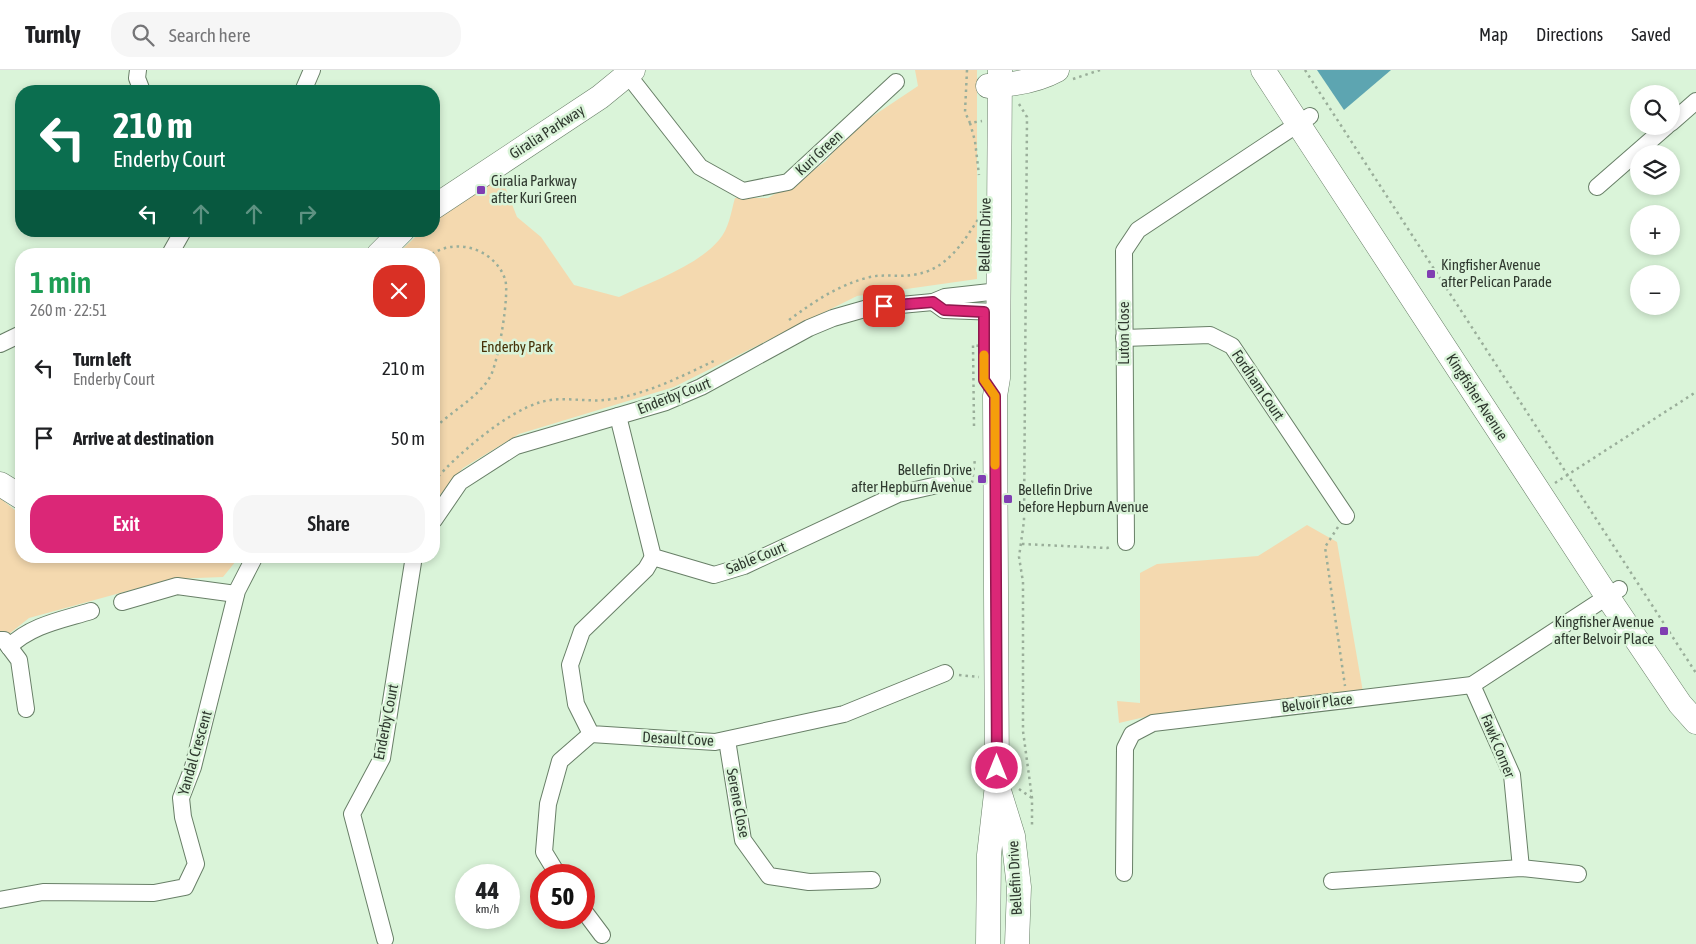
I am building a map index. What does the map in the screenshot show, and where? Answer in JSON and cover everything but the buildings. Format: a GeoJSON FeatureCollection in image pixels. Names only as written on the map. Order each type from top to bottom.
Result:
{"type":"FeatureCollection","features":[{"type":"Feature","properties":{"kind":"street"},"geometry":{"type":"LineString","coordinates":[[306,85],[312,70]]}},
{"type":"Feature","properties":{"kind":"street"},"geometry":{"type":"LineString","coordinates":[[999,79],[1046,76],[1057,70]]}},
{"type":"Feature","properties":{"kind":"street","name":"Kingfisher Avenue"},"geometry":{"type":"LineString","coordinates":[[1262,70],[1304,120],[1559,480],[1613,593],[1696,702]]}},
{"type":"Feature","properties":{"kind":"street","name":"Kingfisher Avenue"},"geometry":{"type":"LineString","coordinates":[[1281,70],[1304,120],[1613,593],[1680,704],[1696,722]]}},
{"type":"Feature","properties":{"kind":"street","name":"Kuri Green"},"geometry":{"type":"LineString","coordinates":[[630,72],[700,167],[743,191],[788,182],[896,82]]}},
{"type":"Feature","properties":{"kind":"street","name":"Giralia Parkway"},"geometry":{"type":"LineString","coordinates":[[440,203],[600,97],[630,72]]}},
{"type":"Feature","properties":{"kind":"street","name":"Bellefin Drive"},"geometry":{"type":"LineString","coordinates":[[988,944],[989,855],[997,785],[995,396],[998,378],[991,302],[999,79]]}},
{"type":"Feature","properties":{"kind":"street"},"geometry":{"type":"LineString","coordinates":[[1680,115],[1696,101]]}},
{"type":"Feature","properties":{"kind":"street","name":"Luton Close"},"geometry":{"type":"LineString","coordinates":[[1126,542],[1124,251],[1138,230],[1304,120]]}},
{"type":"Feature","properties":{"kind":"street"},"geometry":{"type":"LineString","coordinates":[[1598,187],[1657,135]]}},
{"type":"Feature","properties":{"kind":"street"},"geometry":{"type":"LineString","coordinates":[[173,248],[180,237]]}},
{"type":"Feature","properties":{"kind":"street"},"geometry":{"type":"LineString","coordinates":[[385,248],[396,237]]}},
{"type":"Feature","properties":{"kind":"street","name":"Enderby Court"},"geometry":{"type":"LineString","coordinates":[[440,511],[460,482],[516,446],[666,402],[700,387],[809,328],[832,318],[868,308],[933,302],[944,310],[991,302]]}},
{"type":"Feature","properties":{"kind":"street","name":"Fordham Court"},"geometry":{"type":"LineString","coordinates":[[1124,338],[1210,335],[1232,346],[1346,516]]}},
{"type":"Feature","properties":{"kind":"street"},"geometry":{"type":"LineString","coordinates":[[0,344],[15,337]]}},
{"type":"Feature","properties":{"kind":"street"},"geometry":{"type":"LineString","coordinates":[[551,864],[544,852],[548,804],[560,761],[591,734],[576,704],[570,665],[582,631],[646,569],[653,557],[618,416]]}},
{"type":"Feature","properties":{"kind":"street"},"geometry":{"type":"LineString","coordinates":[[0,484],[15,493]]}},
{"type":"Feature","properties":{"kind":"street","name":"Sable Court"},"geometry":{"type":"LineString","coordinates":[[653,557],[714,575],[744,566],[898,494],[946,484]]}},
{"type":"Feature","properties":{"kind":"street","name":"Yandal Crescent"},"geometry":{"type":"LineString","coordinates":[[0,900],[43,892],[154,893],[186,887],[196,864],[183,817],[181,798],[194,767],[236,594],[252,563]]}},
{"type":"Feature","properties":{"kind":"street","name":"Enderby Court"},"geometry":{"type":"LineString","coordinates":[[385,939],[352,814],[382,758],[413,563]]}},
{"type":"Feature","properties":{"kind":"street"},"geometry":{"type":"LineString","coordinates":[[122,602],[178,586],[236,594]]}},
{"type":"Feature","properties":{"kind":"street","name":"Belvoir Place"},"geometry":{"type":"LineString","coordinates":[[1124,873],[1125,748],[1132,734],[1153,722],[1472,685],[1613,593]]}},
{"type":"Feature","properties":{"kind":"street"},"geometry":{"type":"LineString","coordinates":[[26,709],[18,660],[5,644],[31,629],[91,611]]}},
{"type":"Feature","properties":{"kind":"street","name":"Desault Cove"},"geometry":{"type":"LineString","coordinates":[[591,734],[715,742],[727,740],[844,714],[945,673]]}},
{"type":"Feature","properties":{"kind":"street","name":"Fawk Corner"},"geometry":{"type":"LineString","coordinates":[[1472,685],[1512,775],[1521,868]]}},
{"type":"Feature","properties":{"kind":"street","name":"Serene Close"},"geometry":{"type":"LineString","coordinates":[[727,740],[743,840],[769,876],[809,882],[872,880]]}},
{"type":"Feature","properties":{"kind":"street","name":"Bellefin Drive"},"geometry":{"type":"LineString","coordinates":[[997,785],[1013,836],[1019,887],[1017,944]]}},
{"type":"Feature","properties":{"kind":"street"},"geometry":{"type":"LineString","coordinates":[[1332,881],[1521,868],[1578,874]]}},
{"type":"Feature","properties":{"kind":"street"},"geometry":{"type":"LineString","coordinates":[[595,925],[602,935]]}},
{"type":"Feature","properties":{"kind":"path"},"geometry":{"type":"LineString","coordinates":[[1305,70],[1559,480],[1696,673]]}},
{"type":"Feature","properties":{"kind":"path"},"geometry":{"type":"LineString","coordinates":[[999,79],[1020,104],[1027,117],[1022,544],[1019,557],[1023,582],[1023,731],[1032,798],[1032,835]]}},
{"type":"Feature","properties":{"kind":"path"},"geometry":{"type":"LineString","coordinates":[[970,123],[975,142],[980,183]]}},
{"type":"Feature","properties":{"kind":"path"},"geometry":{"type":"LineString","coordinates":[[784,323],[805,306],[842,286],[872,277],[932,272],[960,248],[980,217]]}},
{"type":"Feature","properties":{"kind":"path"},"geometry":{"type":"LineString","coordinates":[[440,249],[459,246],[474,248],[491,259],[506,280],[500,351],[490,377],[475,396],[440,424]]}},
{"type":"Feature","properties":{"kind":"path"},"geometry":{"type":"LineString","coordinates":[[440,474],[495,426],[540,402],[563,399],[606,400],[634,394],[680,377],[724,356]]}},
{"type":"Feature","properties":{"kind":"path"},"geometry":{"type":"LineString","coordinates":[[1559,480],[1696,392]]}},
{"type":"Feature","properties":{"kind":"path"},"geometry":{"type":"LineString","coordinates":[[946,484],[995,483]]}},
{"type":"Feature","properties":{"kind":"path"},"geometry":{"type":"LineString","coordinates":[[1346,516],[1325,547],[1347,700]]}},
{"type":"Feature","properties":{"kind":"path"},"geometry":{"type":"LineString","coordinates":[[1022,544],[1107,548],[1126,542]]}},
{"type":"Feature","properties":{"kind":"path"},"geometry":{"type":"LineString","coordinates":[[945,673],[996,680]]}},
{"type":"Feature","properties":{"kind":"green space","name":"Enderby Park"},"geometry":{"type":"Polygon","coordinates":[[[915,70],[977,70],[977,279],[857,296],[674,387],[519,434],[463,468],[440,495],[440,248],[404,248],[415,237],[440,237],[440,214],[446,209],[500,174],[517,217],[541,237],[574,285],[619,297],[672,273],[709,250],[725,231],[735,198],[768,198],[801,179],[826,161],[849,132],[918,86],[915,70]]]}},
{"type":"Feature","properties":{"kind":"green space"},"geometry":{"type":"Polygon","coordinates":[[[0,498],[15,510],[15,563],[234,563],[223,577],[171,579],[29,618],[9,634],[0,633],[0,498]]]}},
{"type":"Feature","properties":{"kind":"green space"},"geometry":{"type":"Polygon","coordinates":[[[1307,525],[1337,542],[1363,692],[1149,716],[1119,723],[1117,701],[1140,703],[1140,573],[1157,564],[1258,556],[1307,525]]]}},
{"type":"Feature","properties":{"kind":"water"},"geometry":{"type":"Polygon","coordinates":[[[1317,70],[1391,70],[1344,110],[1317,70]]]}},
{"type":"Feature","properties":{"kind":"slow traffic"},"geometry":{"type":"LineString","coordinates":[[984,355],[984,380],[995,396],[995,465]]}},
{"type":"Feature","properties":{"kind":"place","name":"Giralia Parkway after Kuri Green"},"geometry":{"type":"Point","coordinates":[481,190]}},
{"type":"Feature","properties":{"kind":"place","name":"Kingfisher Avenue after Pelican Parade"},"geometry":{"type":"Point","coordinates":[1431,274]}},
{"type":"Feature","properties":{"kind":"place","name":"Bellefin Drive after Hepburn Avenue"},"geometry":{"type":"Point","coordinates":[982,479]}},
{"type":"Feature","properties":{"kind":"place","name":"Bellefin Drive before Hepburn Avenue"},"geometry":{"type":"Point","coordinates":[1008,499]}},
{"type":"Feature","properties":{"kind":"place","name":"Kingfisher Avenue after Belvoir Place"},"geometry":{"type":"Point","coordinates":[1664,631]}},
{"type":"Feature","properties":{"kind":"route"},"geometry":{"type":"LineString","coordinates":[[884,306],[933,302],[944,310],[984,312],[984,380],[995,396],[997,768]]}}]}
